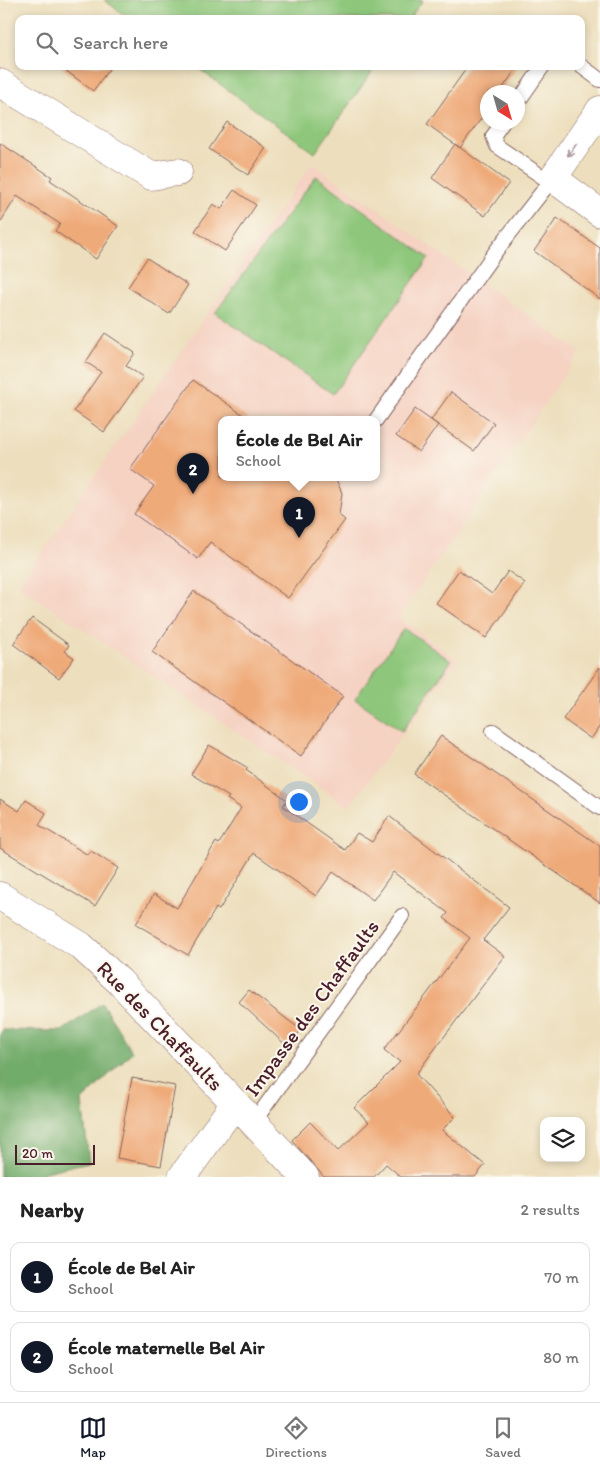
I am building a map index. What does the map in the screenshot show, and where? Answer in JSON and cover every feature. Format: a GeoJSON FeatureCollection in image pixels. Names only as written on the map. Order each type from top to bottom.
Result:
{"type":"FeatureCollection","features":[{"type":"Feature","properties":{"kind":"street"},"geometry":{"type":"LineString","coordinates":[[0,83],[151,176],[178,172]]}},
{"type":"Feature","properties":{"kind":"street"},"geometry":{"type":"LineString","coordinates":[[600,110],[552,180],[600,213]]}},
{"type":"Feature","properties":{"kind":"street","name":"Rue des Chaffaults"},"geometry":{"type":"LineString","coordinates":[[0,896],[81,946],[118,981],[305,1177]]}},
{"type":"Feature","properties":{"kind":"street"},"geometry":{"type":"LineString","coordinates":[[182,1177],[235,1103]]}},
{"type":"Feature","properties":{"kind":"lane"},"geometry":{"type":"LineString","coordinates":[[585,69],[600,80]]}},
{"type":"Feature","properties":{"kind":"lane"},"geometry":{"type":"LineString","coordinates":[[525,92],[540,70]]}},
{"type":"Feature","properties":{"kind":"lane"},"geometry":{"type":"LineString","coordinates":[[379,416],[496,251],[552,180],[497,146],[493,136],[497,130]]}},
{"type":"Feature","properties":{"kind":"lane"},"geometry":{"type":"LineString","coordinates":[[493,731],[600,808]]}},
{"type":"Feature","properties":{"kind":"lane","name":"Impasse des Chaffaults"},"geometry":{"type":"LineString","coordinates":[[253,1123],[402,916]]}},
{"type":"Feature","properties":{"kind":"shaded area"},"geometry":{"type":"Polygon","coordinates":[[[312,163],[580,352],[399,618],[458,660],[349,807],[18,586],[312,163]]]}},
{"type":"Feature","properties":{"kind":"green space"},"geometry":{"type":"Polygon","coordinates":[[[104,0],[423,0],[412,15],[125,15],[104,0]]]}},
{"type":"Feature","properties":{"kind":"green space"},"geometry":{"type":"Polygon","coordinates":[[[201,70],[373,70],[315,153],[201,70]]]}},
{"type":"Feature","properties":{"kind":"green space"},"geometry":{"type":"Polygon","coordinates":[[[316,176],[429,258],[333,394],[215,313],[316,176]]]}},
{"type":"Feature","properties":{"kind":"green space"},"geometry":{"type":"Polygon","coordinates":[[[404,628],[451,661],[402,731],[355,699],[404,628]]]}},
{"type":"Feature","properties":{"kind":"green space"},"geometry":{"type":"Polygon","coordinates":[[[102,1003],[132,1052],[82,1101],[89,1162],[45,1172],[40,1177],[0,1177],[0,1034],[3,1030],[62,1031],[102,1003]]]}},
{"type":"Feature","properties":{"kind":"building"},"geometry":{"type":"Polygon","coordinates":[[[65,70],[108,70],[93,91],[65,70]]]}},
{"type":"Feature","properties":{"kind":"building"},"geometry":{"type":"Polygon","coordinates":[[[465,70],[515,70],[505,85],[480,85],[480,120],[460,148],[427,124],[465,70]]]}},
{"type":"Feature","properties":{"kind":"building"},"geometry":{"type":"Polygon","coordinates":[[[227,122],[266,148],[248,175],[209,149],[227,122]]]}},
{"type":"Feature","properties":{"kind":"building"},"geometry":{"type":"Polygon","coordinates":[[[0,143],[52,177],[50,180],[118,226],[96,259],[55,231],[60,224],[17,196],[0,223],[0,143]]]}},
{"type":"Feature","properties":{"kind":"building"},"geometry":{"type":"Polygon","coordinates":[[[455,144],[509,183],[485,216],[432,178],[455,144]]]}},
{"type":"Feature","properties":{"kind":"building"},"geometry":{"type":"Polygon","coordinates":[[[234,190],[256,205],[225,251],[195,231],[213,204],[221,209],[234,190]]]}},
{"type":"Feature","properties":{"kind":"building"},"geometry":{"type":"Polygon","coordinates":[[[557,218],[600,248],[600,299],[534,251],[557,218]]]}},
{"type":"Feature","properties":{"kind":"building"},"geometry":{"type":"Polygon","coordinates":[[[147,258],[188,285],[169,314],[128,287],[147,258]]]}},
{"type":"Feature","properties":{"kind":"building"},"geometry":{"type":"Polygon","coordinates":[[[105,333],[135,353],[126,366],[143,377],[104,432],[74,411],[101,372],[86,362],[105,333]]]}},
{"type":"Feature","properties":{"kind":"building"},"geometry":{"type":"Polygon","coordinates":[[[193,380],[245,416],[218,416],[218,481],[337,481],[342,493],[339,515],[345,520],[288,598],[210,542],[198,559],[134,514],[154,486],[130,469],[193,380]]]}},
{"type":"Feature","properties":{"kind":"building"},"geometry":{"type":"Polygon","coordinates":[[[451,392],[494,423],[474,451],[431,420],[451,392]]]}},
{"type":"Feature","properties":{"kind":"building"},"geometry":{"type":"Polygon","coordinates":[[[415,409],[438,425],[419,452],[396,436],[415,409]]]}},
{"type":"Feature","properties":{"kind":"building"},"geometry":{"type":"Polygon","coordinates":[[[459,570],[492,594],[508,571],[525,583],[486,638],[436,603],[459,570]]]}},
{"type":"Feature","properties":{"kind":"building"},"geometry":{"type":"Polygon","coordinates":[[[194,591],[343,696],[301,756],[152,652],[194,591]]]}},
{"type":"Feature","properties":{"kind":"building"},"geometry":{"type":"Polygon","coordinates":[[[32,618],[69,645],[65,651],[74,658],[59,678],[13,644],[32,618]]]}},
{"type":"Feature","properties":{"kind":"building"},"geometry":{"type":"Polygon","coordinates":[[[600,667],[600,726],[591,739],[563,719],[600,667]]]}},
{"type":"Feature","properties":{"kind":"building"},"geometry":{"type":"Polygon","coordinates":[[[441,736],[600,846],[600,903],[414,774],[441,736]]]}},
{"type":"Feature","properties":{"kind":"building"},"geometry":{"type":"Polygon","coordinates":[[[209,745],[248,768],[246,770],[287,800],[283,806],[345,850],[357,833],[372,842],[389,816],[509,907],[483,940],[505,956],[416,1074],[455,1117],[442,1130],[485,1165],[475,1177],[401,1177],[386,1164],[374,1177],[324,1177],[292,1140],[310,1122],[338,1151],[369,1122],[354,1108],[400,1062],[384,1050],[470,938],[444,918],[448,913],[393,872],[373,900],[333,872],[316,896],[254,853],[219,910],[216,908],[188,955],[136,924],[154,894],[177,908],[216,842],[219,844],[241,808],[227,799],[229,797],[191,774],[209,745]]]}},
{"type":"Feature","properties":{"kind":"building"},"geometry":{"type":"Polygon","coordinates":[[[0,799],[19,811],[26,800],[46,813],[39,825],[88,855],[91,851],[118,868],[95,906],[0,848],[0,799]]]}},
{"type":"Feature","properties":{"kind":"building"},"geometry":{"type":"Polygon","coordinates":[[[249,990],[301,1030],[288,1047],[239,1002],[249,990]]]}},
{"type":"Feature","properties":{"kind":"building"},"geometry":{"type":"Polygon","coordinates":[[[132,1078],[175,1086],[161,1166],[117,1158],[132,1078]]]}},
{"type":"Feature","properties":{"kind":"place","name":"École maternelle Bel Air"},"geometry":{"type":"Point","coordinates":[193,494]}},
{"type":"Feature","properties":{"kind":"place","name":"École de Bel Air"},"geometry":{"type":"Point","coordinates":[299,538]}}]}
